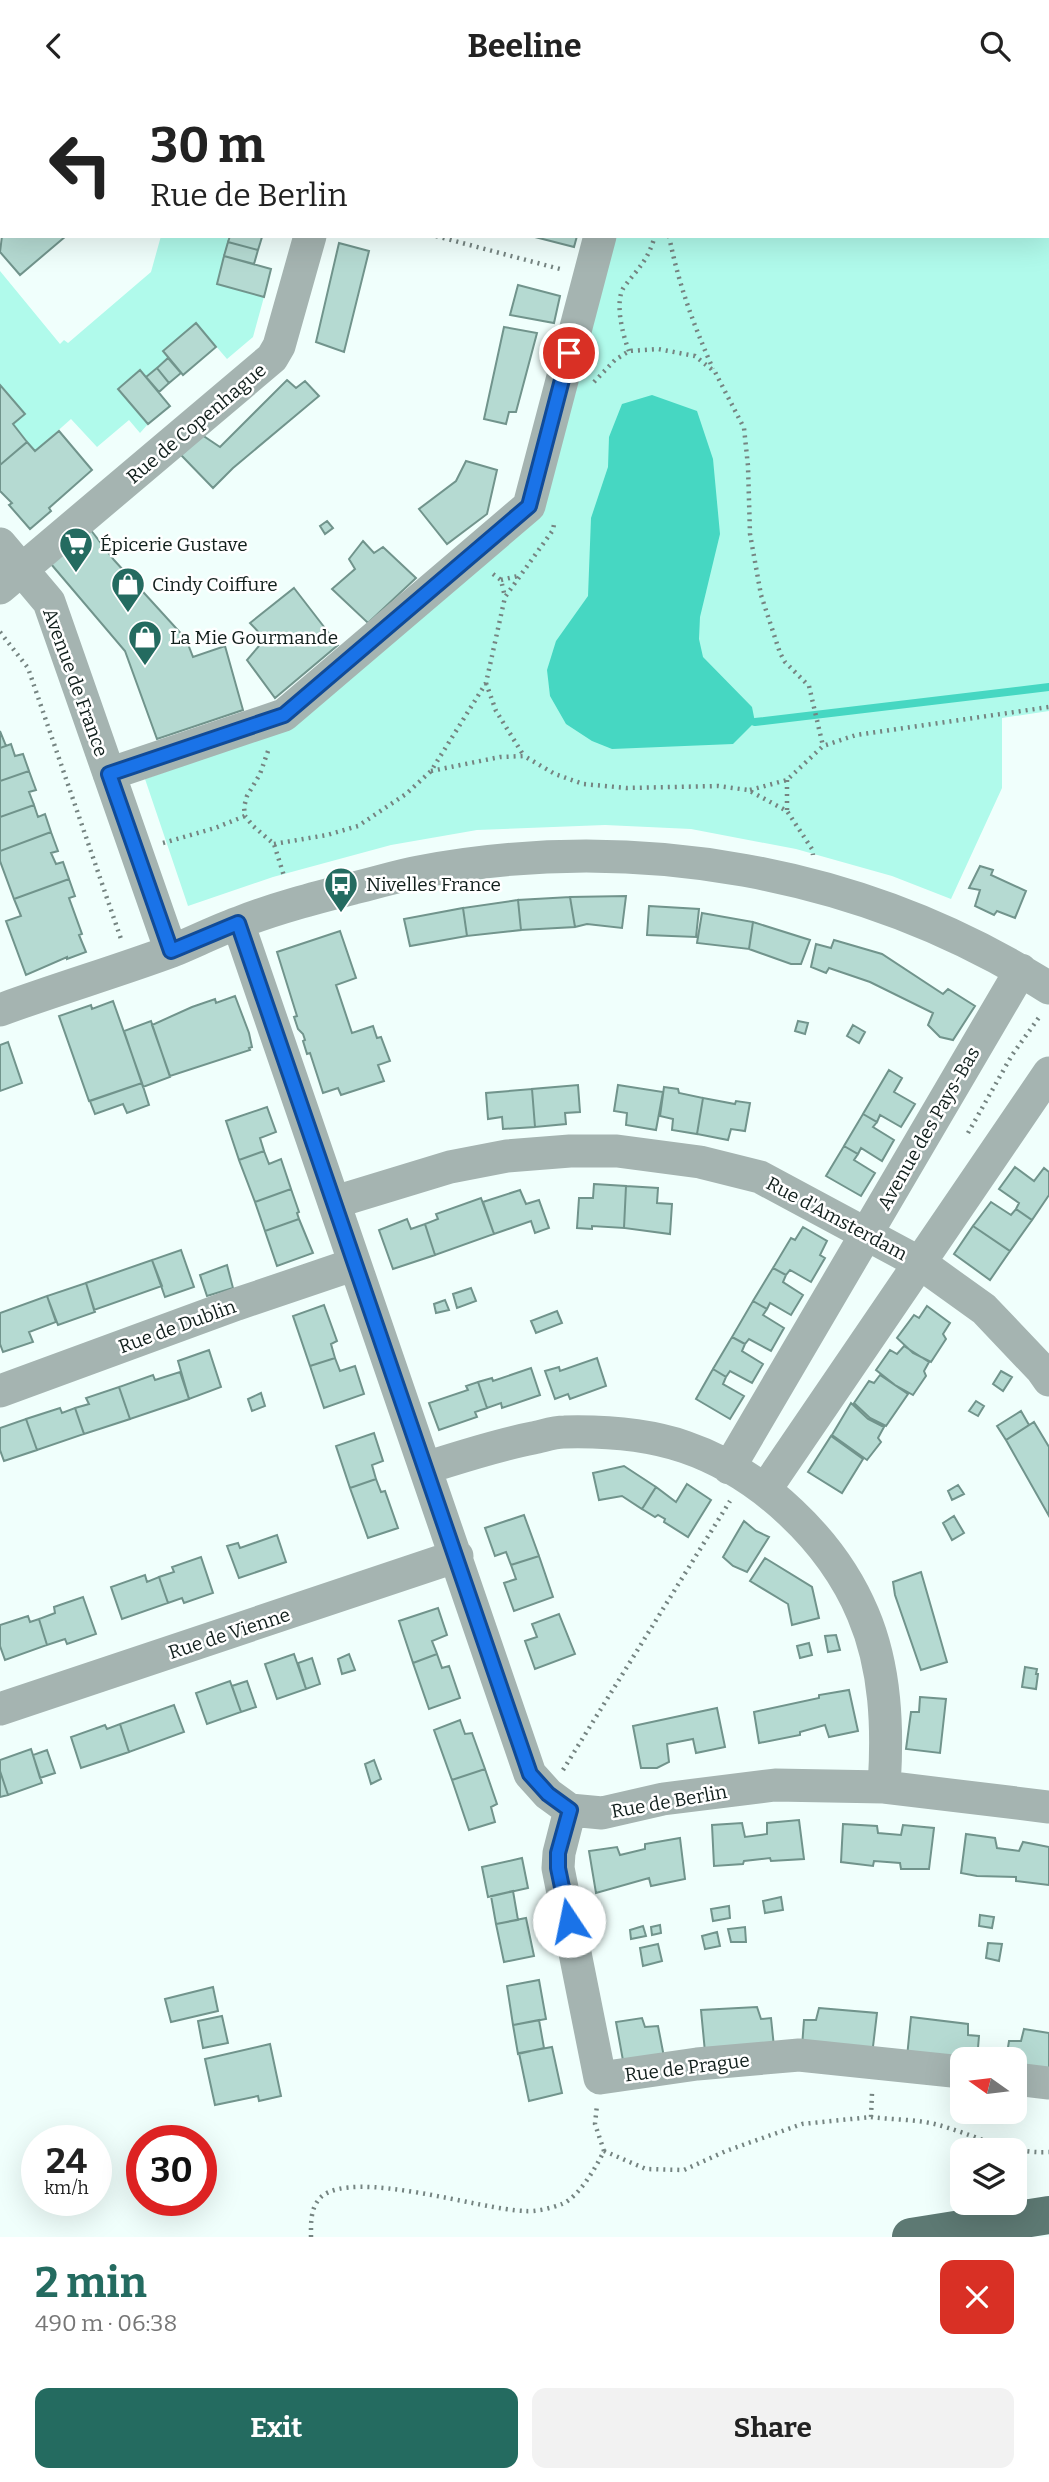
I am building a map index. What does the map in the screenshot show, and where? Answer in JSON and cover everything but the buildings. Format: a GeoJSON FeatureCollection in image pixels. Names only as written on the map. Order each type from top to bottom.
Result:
{"type":"FeatureCollection","features":[{"type":"Feature","properties":{"kind":"main road"},"geometry":{"type":"LineString","coordinates":[[911,2237],[1049,2215]]}},
{"type":"Feature","properties":{"kind":"street","name":"Rue de Copenhague"},"geometry":{"type":"LineString","coordinates":[[11,579],[272,358],[279,346],[309,238]]}},
{"type":"Feature","properties":{"kind":"street"},"geometry":{"type":"LineString","coordinates":[[109,774],[284,715],[529,506],[599,238]]}},
{"type":"Feature","properties":{"kind":"street","name":"Avenue de France"},"geometry":{"type":"LineString","coordinates":[[0,544],[11,579],[49,602],[171,951]]}},
{"type":"Feature","properties":{"kind":"street"},"geometry":{"type":"LineString","coordinates":[[0,1010],[171,951],[238,923],[296,903],[417,872],[494,860],[569,856],[645,858],[718,865],[819,887],[935,927],[1021,970],[1049,988]]}},
{"type":"Feature","properties":{"kind":"street"},"geometry":{"type":"LineString","coordinates":[[238,923],[530,1774],[548,1794],[570,1810]]}},
{"type":"Feature","properties":{"kind":"street","name":"Avenue des Pays-Bas"},"geometry":{"type":"LineString","coordinates":[[729,1468],[1021,970]]}},
{"type":"Feature","properties":{"kind":"street"},"geometry":{"type":"LineString","coordinates":[[765,1490],[1049,1073]]}},
{"type":"Feature","properties":{"kind":"street","name":"Rue d'Amsterdam"},"geometry":{"type":"LineString","coordinates":[[335,1202],[450,1167],[507,1156],[570,1151],[617,1151],[700,1161],[760,1177],[920,1263],[984,1308],[1049,1380]]}},
{"type":"Feature","properties":{"kind":"street","name":"Rue de Dublin"},"geometry":{"type":"LineString","coordinates":[[0,1391],[355,1264]]}},
{"type":"Feature","properties":{"kind":"street"},"geometry":{"type":"LineString","coordinates":[[425,1468],[503,1444],[561,1432],[628,1434],[685,1447],[729,1468],[765,1490],[787,1508],[819,1542],[863,1613],[875,1652],[885,1704],[887,1743],[884,1787]]}},
{"type":"Feature","properties":{"kind":"street","name":"Rue de Vienne"},"geometry":{"type":"LineString","coordinates":[[0,1709],[457,1556]]}},
{"type":"Feature","properties":{"kind":"street","name":"Rue de Berlin"},"geometry":{"type":"LineString","coordinates":[[570,1810],[603,1813],[663,1798],[775,1785],[884,1787],[1049,1807]]}},
{"type":"Feature","properties":{"kind":"street","name":"Rue de Prague"},"geometry":{"type":"LineString","coordinates":[[570,1810],[558,1853],[558,1868],[600,2078],[696,2064],[799,2055],[950,2071]]}},
{"type":"Feature","properties":{"kind":"street"},"geometry":{"type":"LineString","coordinates":[[1027,2080],[1049,2083]]}},
{"type":"Feature","properties":{"kind":"path"},"geometry":{"type":"LineString","coordinates":[[444,238],[589,276]]}},
{"type":"Feature","properties":{"kind":"path"},"geometry":{"type":"LineString","coordinates":[[629,351],[620,329],[623,289],[639,270],[654,238]]}},
{"type":"Feature","properties":{"kind":"path"},"geometry":{"type":"LineString","coordinates":[[669,238],[681,289],[692,321],[744,428],[750,534],[761,595],[780,653],[785,662],[809,686],[823,746]]}},
{"type":"Feature","properties":{"kind":"path"},"geometry":{"type":"LineString","coordinates":[[590,390],[594,381],[615,360],[629,351],[659,349],[695,356],[714,370]]}},
{"type":"Feature","properties":{"kind":"path"},"geometry":{"type":"LineString","coordinates":[[274,844],[327,835],[358,826],[406,794],[431,771],[486,683],[505,597],[553,530],[555,518]]}},
{"type":"Feature","properties":{"kind":"path"},"geometry":{"type":"LineString","coordinates":[[500,580],[519,576]]}},
{"type":"Feature","properties":{"kind":"path"},"geometry":{"type":"LineString","coordinates":[[0,632],[28,668],[130,964]]}},
{"type":"Feature","properties":{"kind":"path"},"geometry":{"type":"LineString","coordinates":[[486,683],[496,711],[524,756],[555,773],[583,784],[627,787],[718,786],[748,790],[787,811],[812,849],[819,887]]}},
{"type":"Feature","properties":{"kind":"path"},"geometry":{"type":"LineString","coordinates":[[748,790],[787,780],[823,746],[856,735],[1049,707]]}},
{"type":"Feature","properties":{"kind":"path"},"geometry":{"type":"LineString","coordinates":[[266,722],[270,744],[260,774],[247,796],[245,816],[274,844],[296,903]]}},
{"type":"Feature","properties":{"kind":"path"},"geometry":{"type":"LineString","coordinates":[[431,771],[500,757],[524,756]]}},
{"type":"Feature","properties":{"kind":"path"},"geometry":{"type":"LineString","coordinates":[[787,780],[787,811]]}},
{"type":"Feature","properties":{"kind":"path"},"geometry":{"type":"LineString","coordinates":[[137,851],[215,828],[245,816]]}},
{"type":"Feature","properties":{"kind":"path"},"geometry":{"type":"LineString","coordinates":[[870,2117],[875,2062]]}},
{"type":"Feature","properties":{"kind":"path"},"geometry":{"type":"LineString","coordinates":[[311,2237],[311,2215],[321,2197],[339,2188],[383,2187],[527,2212],[564,2204],[590,2177],[604,2151],[595,2124],[600,2078]]}},
{"type":"Feature","properties":{"kind":"path"},"geometry":{"type":"LineString","coordinates":[[604,2151],[646,2169],[684,2169],[802,2124],[870,2117],[940,2125],[995,2146],[1025,2152],[1049,2152]]}},
{"type":"Feature","properties":{"kind":"shaded area"},"geometry":{"type":"Polygon","coordinates":[[[160,238],[229,238],[217,284],[264,297],[253,337],[227,359],[196,323],[163,351],[168,358],[146,377],[140,370],[119,389],[148,424],[140,433],[129,420],[97,447],[71,419],[35,451],[13,424],[25,414],[0,385],[0,271],[60,344],[64,340],[68,343],[151,272],[160,238]]]}},
{"type":"Feature","properties":{"kind":"shaded area"},"geometry":{"type":"Polygon","coordinates":[[[613,238],[1049,238],[1049,711],[1002,718],[1002,788],[951,899],[892,876],[796,849],[691,829],[605,825],[477,830],[391,845],[273,877],[188,906],[145,779],[291,728],[541,515],[613,238]]]}},
{"type":"Feature","properties":{"kind":"shaded area"},"geometry":{"type":"Polygon","coordinates":[[[652,395],[697,411],[713,459],[720,534],[700,617],[699,639],[703,657],[752,707],[755,722],[733,744],[612,749],[592,741],[566,724],[550,696],[547,670],[556,641],[588,596],[591,518],[608,467],[609,437],[622,404],[652,395]]]}},
{"type":"Feature","properties":{"kind":"waterway"},"geometry":{"type":"LineString","coordinates":[[755,722],[1049,687]]}},
{"type":"Feature","properties":{"kind":"place","name":"Épicerie Gustave"},"geometry":{"type":"Point","coordinates":[76,574]}},
{"type":"Feature","properties":{"kind":"place","name":"Cindy Coiffure"},"geometry":{"type":"Point","coordinates":[128,614]}},
{"type":"Feature","properties":{"kind":"place","name":"La Mie Gourmande"},"geometry":{"type":"Point","coordinates":[145,667]}},
{"type":"Feature","properties":{"kind":"place","name":"Nivelles France"},"geometry":{"type":"Point","coordinates":[341,914]}},
{"type":"Feature","properties":{"kind":"route"},"geometry":{"type":"LineString","coordinates":[[569,353],[529,506],[284,715],[109,774],[171,951],[238,923],[530,1774],[548,1794],[570,1810],[558,1853],[558,1868],[569,1921]]}}]}
